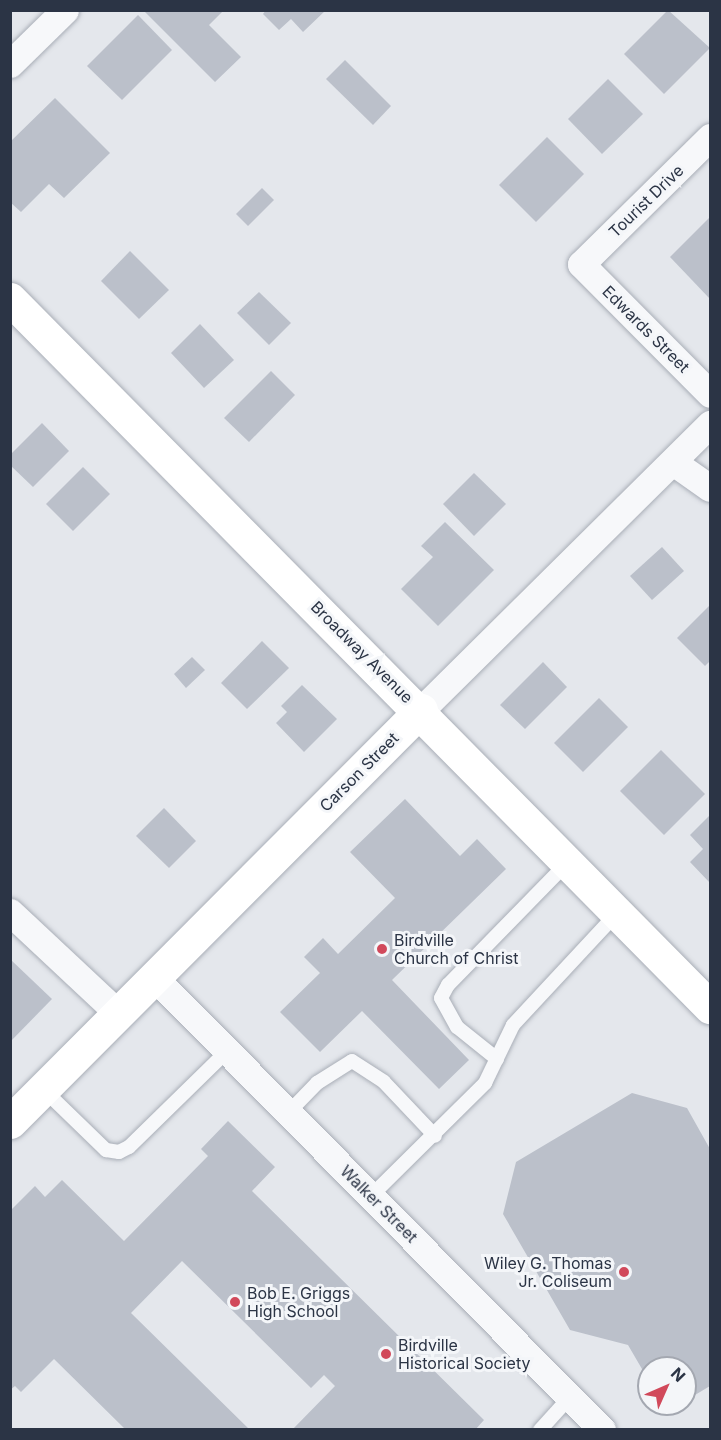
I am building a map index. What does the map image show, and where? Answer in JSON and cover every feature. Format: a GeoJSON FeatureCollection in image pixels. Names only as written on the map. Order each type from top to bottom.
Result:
{"type":"FeatureCollection","features":[{"type":"Feature","properties":{"kind":"main road","name":"Broadway Avenue"},"geometry":{"type":"LineString","coordinates":[[10,299],[709,1002]]}},
{"type":"Feature","properties":{"kind":"main road","name":"Carson Street"},"geometry":{"type":"LineString","coordinates":[[10,1122],[421,710]]}},
{"type":"Feature","properties":{"kind":"street"},"geometry":{"type":"LineString","coordinates":[[10,64],[65,10]]}},
{"type":"Feature","properties":{"kind":"street","name":"Tourist Drive"},"geometry":{"type":"LineString","coordinates":[[581,264],[711,137]]}},
{"type":"Feature","properties":{"kind":"street","name":"Edwards Street"},"geometry":{"type":"LineString","coordinates":[[581,264],[711,394]]}},
{"type":"Feature","properties":{"kind":"street","name":"Carson Street"},"geometry":{"type":"LineString","coordinates":[[421,710],[711,424]]}},
{"type":"Feature","properties":{"kind":"street"},"geometry":{"type":"LineString","coordinates":[[673,462],[711,489]]}},
{"type":"Feature","properties":{"kind":"street"},"geometry":{"type":"LineString","coordinates":[[10,912],[119,1014]]}},
{"type":"Feature","properties":{"kind":"street","name":"Walker Street"},"geometry":{"type":"LineString","coordinates":[[155,978],[602,1430]]}},
{"type":"Feature","properties":{"kind":"lane"},"geometry":{"type":"LineString","coordinates":[[496,1059],[456,1027],[441,998],[448,986],[569,861]]}},
{"type":"Feature","properties":{"kind":"lane"},"geometry":{"type":"LineString","coordinates":[[371,1196],[435,1136],[485,1083],[513,1025],[618,912]]}},
{"type":"Feature","properties":{"kind":"lane"},"geometry":{"type":"LineString","coordinates":[[43,1089],[106,1150],[119,1152],[129,1147],[227,1051]]}},
{"type":"Feature","properties":{"kind":"lane"},"geometry":{"type":"LineString","coordinates":[[288,1113],[317,1083],[352,1061],[384,1082],[435,1136]]}},
{"type":"Feature","properties":{"kind":"lane"},"geometry":{"type":"LineString","coordinates":[[540,1430],[570,1397]]}},
{"type":"Feature","properties":{"kind":"building"},"geometry":{"type":"Polygon","coordinates":[[[143,10],[224,10],[209,25],[241,57],[215,82],[143,10]]]}},
{"type":"Feature","properties":{"kind":"building"},"geometry":{"type":"Polygon","coordinates":[[[266,10],[326,10],[303,32],[291,19],[279,30],[263,14],[266,10]]]}},
{"type":"Feature","properties":{"kind":"building"},"geometry":{"type":"Polygon","coordinates":[[[668,10],[710,48],[664,94],[624,54],[668,10]]]}},
{"type":"Feature","properties":{"kind":"building"},"geometry":{"type":"Polygon","coordinates":[[[138,15],[172,50],[122,100],[87,66],[138,15]]]}},
{"type":"Feature","properties":{"kind":"building"},"geometry":{"type":"Polygon","coordinates":[[[345,60],[391,106],[373,125],[326,79],[345,60]]]}},
{"type":"Feature","properties":{"kind":"building"},"geometry":{"type":"Polygon","coordinates":[[[608,79],[643,114],[602,154],[568,119],[608,79]]]}},
{"type":"Feature","properties":{"kind":"building"},"geometry":{"type":"Polygon","coordinates":[[[55,98],[110,153],[64,198],[49,184],[21,212],[10,202],[10,142],[55,98]]]}},
{"type":"Feature","properties":{"kind":"building"},"geometry":{"type":"Polygon","coordinates":[[[547,137],[584,174],[536,222],[499,185],[547,137]]]}},
{"type":"Feature","properties":{"kind":"building"},"geometry":{"type":"Polygon","coordinates":[[[262,188],[274,200],[248,226],[236,214],[262,188]]]}},
{"type":"Feature","properties":{"kind":"building"},"geometry":{"type":"Polygon","coordinates":[[[710,217],[710,299],[670,257],[710,217]]]}},
{"type":"Feature","properties":{"kind":"building"},"geometry":{"type":"Polygon","coordinates":[[[130,251],[169,290],[139,319],[101,281],[130,251]]]}},
{"type":"Feature","properties":{"kind":"building"},"geometry":{"type":"Polygon","coordinates":[[[259,292],[291,323],[269,345],[237,313],[259,292]]]}},
{"type":"Feature","properties":{"kind":"building"},"geometry":{"type":"Polygon","coordinates":[[[200,324],[234,360],[204,388],[171,353],[200,324]]]}},
{"type":"Feature","properties":{"kind":"building"},"geometry":{"type":"Polygon","coordinates":[[[271,371],[295,395],[249,442],[224,418],[271,371]]]}},
{"type":"Feature","properties":{"kind":"building"},"geometry":{"type":"Polygon","coordinates":[[[42,423],[69,451],[33,487],[10,465],[10,455],[42,423]]]}},
{"type":"Feature","properties":{"kind":"building"},"geometry":{"type":"Polygon","coordinates":[[[83,467],[110,494],[73,531],[46,504],[83,467]]]}},
{"type":"Feature","properties":{"kind":"building"},"geometry":{"type":"Polygon","coordinates":[[[474,473],[506,504],[474,536],[443,504],[474,473]]]}},
{"type":"Feature","properties":{"kind":"building"},"geometry":{"type":"Polygon","coordinates":[[[445,522],[494,570],[438,626],[401,589],[433,557],[421,546],[445,522]]]}},
{"type":"Feature","properties":{"kind":"building"},"geometry":{"type":"Polygon","coordinates":[[[662,547],[684,571],[652,600],[630,576],[662,547]]]}},
{"type":"Feature","properties":{"kind":"building"},"geometry":{"type":"Polygon","coordinates":[[[710,605],[710,661],[705,666],[677,638],[710,605]]]}},
{"type":"Feature","properties":{"kind":"building"},"geometry":{"type":"Polygon","coordinates":[[[262,641],[289,668],[247,709],[221,683],[262,641]]]}},
{"type":"Feature","properties":{"kind":"building"},"geometry":{"type":"Polygon","coordinates":[[[192,657],[205,670],[186,688],[174,674],[192,657]]]}},
{"type":"Feature","properties":{"kind":"building"},"geometry":{"type":"Polygon","coordinates":[[[543,662],[567,687],[525,729],[500,705],[543,662]]]}},
{"type":"Feature","properties":{"kind":"building"},"geometry":{"type":"Polygon","coordinates":[[[302,685],[337,719],[304,752],[276,723],[287,712],[281,706],[302,685]]]}},
{"type":"Feature","properties":{"kind":"building"},"geometry":{"type":"Polygon","coordinates":[[[599,698],[628,727],[583,772],[554,743],[599,698]]]}},
{"type":"Feature","properties":{"kind":"building"},"geometry":{"type":"Polygon","coordinates":[[[661,750],[705,794],[664,835],[620,791],[661,750]]]}},
{"type":"Feature","properties":{"kind":"building"},"geometry":{"type":"Polygon","coordinates":[[[405,799],[460,856],[477,839],[506,869],[392,980],[469,1060],[439,1089],[362,1011],[320,1052],[280,1012],[320,973],[304,957],[323,938],[338,954],[395,898],[350,852],[405,799]]]}},
{"type":"Feature","properties":{"kind":"building"},"geometry":{"type":"Polygon","coordinates":[[[164,808],[196,841],[169,868],[136,836],[164,808]]]}},
{"type":"Feature","properties":{"kind":"building"},"geometry":{"type":"Polygon","coordinates":[[[710,815],[710,883],[690,862],[703,849],[690,835],[710,815]]]}},
{"type":"Feature","properties":{"kind":"building"},"geometry":{"type":"Polygon","coordinates":[[[10,959],[52,999],[10,1042],[10,959]]]}},
{"type":"Feature","properties":{"kind":"building","name":"Wiley G. Thomas Jr. Coliseum"},"geometry":{"type":"Polygon","coordinates":[[[632,1093],[687,1108],[710,1149],[710,1386],[697,1394],[697,1356],[637,1356],[637,1360],[628,1345],[570,1330],[503,1214],[516,1162],[632,1093]]]}},
{"type":"Feature","properties":{"kind":"building"},"geometry":{"type":"Polygon","coordinates":[[[228,1121],[275,1167],[252,1191],[484,1420],[475,1430],[292,1430],[335,1386],[324,1375],[311,1388],[182,1261],[131,1313],[250,1430],[126,1430],[54,1359],[21,1392],[15,1386],[10,1390],[10,1211],[35,1186],[45,1197],[62,1180],[124,1241],[208,1156],[201,1149],[228,1121]]]}},
{"type":"Feature","properties":{"kind":"place","name":"Birdville Church of Christ"},"geometry":{"type":"Point","coordinates":[382,949]}},
{"type":"Feature","properties":{"kind":"place","name":"Wiley G. Thomas Jr. Coliseum"},"geometry":{"type":"Point","coordinates":[624,1272]}},
{"type":"Feature","properties":{"kind":"place","name":"Bob E. Griggs High School"},"geometry":{"type":"Point","coordinates":[235,1302]}},
{"type":"Feature","properties":{"kind":"place","name":"Birdville Historical Society"},"geometry":{"type":"Point","coordinates":[386,1354]}}]}
